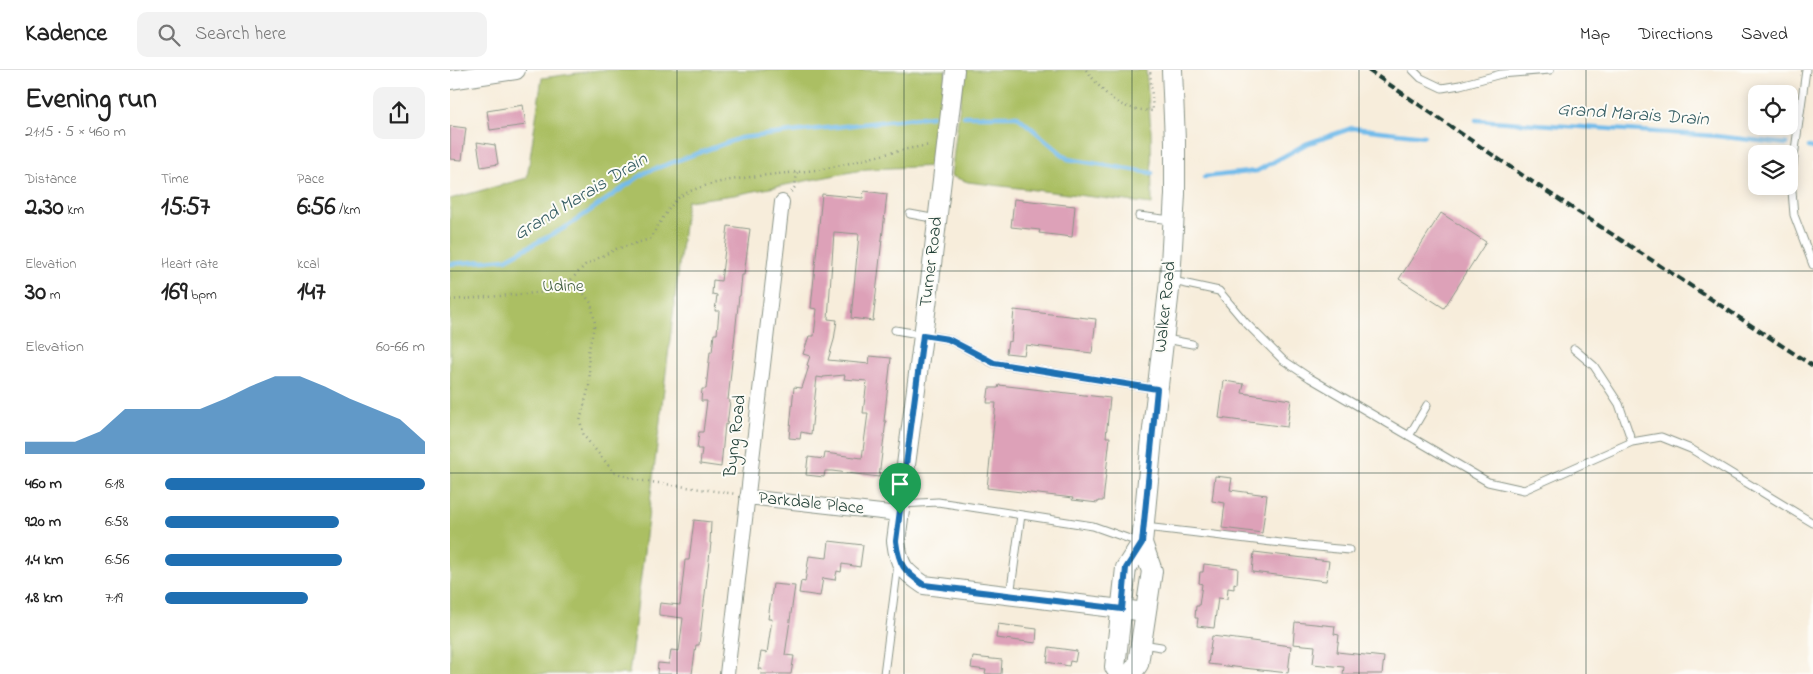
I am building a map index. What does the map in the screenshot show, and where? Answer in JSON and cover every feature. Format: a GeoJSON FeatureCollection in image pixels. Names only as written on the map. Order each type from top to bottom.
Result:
{"type":"FeatureCollection","features":[{"type":"Feature","properties":{"kind":"main road","name":"Walker Road"},"geometry":{"type":"LineString","coordinates":[[1131,674],[1151,645],[1146,612],[1152,571],[1143,535],[1157,389],[1170,281],[1174,221],[1175,141],[1172,70]]}},
{"type":"Feature","properties":{"kind":"main road","name":"Walker Road"},"geometry":{"type":"LineString","coordinates":[[1120,674],[1115,667],[1126,568],[1143,535]]}},
{"type":"Feature","properties":{"kind":"street"},"geometry":{"type":"LineString","coordinates":[[450,80],[516,70]]}},
{"type":"Feature","properties":{"kind":"street","name":"Turner Road"},"geometry":{"type":"LineString","coordinates":[[900,509],[938,219],[955,70]]}},
{"type":"Feature","properties":{"kind":"street","name":"Byng Road"},"geometry":{"type":"LineString","coordinates":[[726,674],[782,202]]}},
{"type":"Feature","properties":{"kind":"street","name":"Parkdale Place"},"geometry":{"type":"LineString","coordinates":[[747,497],[900,509]]}},
{"type":"Feature","properties":{"kind":"street"},"geometry":{"type":"LineString","coordinates":[[900,509],[896,541],[898,559],[909,574],[924,585],[1146,612]]}},
{"type":"Feature","properties":{"kind":"lane"},"geometry":{"type":"LineString","coordinates":[[1413,70],[1421,78],[1442,88],[1501,74],[1550,70]]}},
{"type":"Feature","properties":{"kind":"lane"},"geometry":{"type":"LineString","coordinates":[[1806,70],[1791,179],[1794,215],[1813,265]]}},
{"type":"Feature","properties":{"kind":"lane"},"geometry":{"type":"LineString","coordinates":[[910,214],[938,219]]}},
{"type":"Feature","properties":{"kind":"lane"},"geometry":{"type":"LineString","coordinates":[[1138,216],[1174,221]]}},
{"type":"Feature","properties":{"kind":"lane"},"geometry":{"type":"LineString","coordinates":[[1170,281],[1219,291],[1283,360],[1310,378],[1488,482],[1524,490],[1632,442],[1662,437],[1691,448],[1813,523]]}},
{"type":"Feature","properties":{"kind":"lane"},"geometry":{"type":"LineString","coordinates":[[895,330],[948,339],[994,363],[1157,389]]}},
{"type":"Feature","properties":{"kind":"lane"},"geometry":{"type":"LineString","coordinates":[[1163,339],[1192,344]]}},
{"type":"Feature","properties":{"kind":"lane"},"geometry":{"type":"LineString","coordinates":[[1574,349],[1594,366],[1619,404],[1632,442]]}},
{"type":"Feature","properties":{"kind":"lane"},"geometry":{"type":"LineString","coordinates":[[1408,436],[1427,405]]}},
{"type":"Feature","properties":{"kind":"lane"},"geometry":{"type":"LineString","coordinates":[[900,509],[938,502],[1143,535],[1221,535],[1279,544],[1349,550]]}},
{"type":"Feature","properties":{"kind":"lane"},"geometry":{"type":"LineString","coordinates":[[1010,596],[1021,515]]}},
{"type":"Feature","properties":{"kind":"lane"},"geometry":{"type":"LineString","coordinates":[[884,674],[898,559]]}},
{"type":"Feature","properties":{"kind":"path"},"geometry":{"type":"LineString","coordinates":[[1086,70],[1106,95],[1122,106],[1136,110],[1153,111],[1150,70]]}},
{"type":"Feature","properties":{"kind":"path"},"geometry":{"type":"LineString","coordinates":[[450,300],[549,292],[566,285],[585,265],[616,249],[650,239],[678,197],[694,188],[728,181],[825,168],[908,148],[933,145]]}},
{"type":"Feature","properties":{"kind":"path"},"geometry":{"type":"LineString","coordinates":[[782,202],[795,187],[797,172]]}},
{"type":"Feature","properties":{"kind":"path"},"geometry":{"type":"LineString","coordinates":[[566,285],[584,294],[591,303],[595,323],[588,353],[590,382],[580,421],[584,436],[614,472],[637,480],[729,492]]}},
{"type":"Feature","properties":{"kind":"green space","name":"Udine"},"geometry":{"type":"Polygon","coordinates":[[[599,70],[946,70],[937,166],[867,169],[734,195],[687,201],[629,674],[450,674],[450,199],[527,178],[542,78],[599,70]]]}},
{"type":"Feature","properties":{"kind":"green space"},"geometry":{"type":"Polygon","coordinates":[[[964,70],[1146,70],[1151,131],[1152,204],[968,182],[951,176],[964,70]]]}},
{"type":"Feature","properties":{"kind":"building"},"geometry":{"type":"Polygon","coordinates":[[[523,105],[526,125],[490,130],[487,111],[523,105]]]}},
{"type":"Feature","properties":{"kind":"building"},"geometry":{"type":"Polygon","coordinates":[[[450,126],[466,128],[462,160],[450,159],[450,126]]]}},
{"type":"Feature","properties":{"kind":"building"},"geometry":{"type":"Polygon","coordinates":[[[477,142],[495,145],[498,164],[481,167],[477,142]]]}},
{"type":"Feature","properties":{"kind":"building"},"geometry":{"type":"Polygon","coordinates":[[[864,191],[887,194],[873,321],[851,318],[859,234],[834,232],[828,319],[837,320],[828,360],[869,364],[870,356],[891,358],[879,477],[832,471],[825,471],[824,477],[806,475],[808,457],[824,459],[825,453],[862,458],[868,413],[863,413],[867,381],[844,379],[845,375],[817,377],[811,434],[801,432],[800,439],[789,438],[794,387],[802,388],[810,356],[803,354],[809,336],[814,336],[817,309],[811,308],[822,194],[863,198],[864,191]]]}},
{"type":"Feature","properties":{"kind":"building"},"geometry":{"type":"Polygon","coordinates":[[[1014,199],[1075,206],[1072,237],[1039,233],[1040,230],[1011,227],[1014,199]]]}},
{"type":"Feature","properties":{"kind":"building"},"geometry":{"type":"Polygon","coordinates":[[[1441,213],[1486,242],[1444,308],[1399,279],[1441,213]]]}},
{"type":"Feature","properties":{"kind":"building"},"geometry":{"type":"Polygon","coordinates":[[[728,226],[750,229],[744,275],[742,275],[739,296],[728,400],[730,401],[727,425],[725,424],[721,467],[700,464],[702,449],[697,449],[699,432],[703,432],[707,401],[701,401],[702,389],[706,389],[710,352],[712,352],[714,334],[717,334],[719,311],[715,311],[717,295],[712,294],[713,280],[721,281],[728,226]]]}},
{"type":"Feature","properties":{"kind":"building"},"geometry":{"type":"Polygon","coordinates":[[[1014,310],[1096,319],[1092,353],[1026,345],[1024,355],[1006,353],[1008,341],[1011,342],[1014,310]]]}},
{"type":"Feature","properties":{"kind":"building"},"geometry":{"type":"Polygon","coordinates":[[[1224,381],[1244,384],[1242,393],[1291,400],[1287,427],[1219,418],[1224,381]]]}},
{"type":"Feature","properties":{"kind":"building"},"geometry":{"type":"Polygon","coordinates":[[[999,385],[1110,398],[1106,437],[1110,437],[1103,501],[1098,501],[1098,503],[1072,500],[1073,498],[987,488],[996,403],[987,403],[989,388],[998,388],[999,385]]]}},
{"type":"Feature","properties":{"kind":"building"},"geometry":{"type":"Polygon","coordinates":[[[1215,476],[1232,478],[1230,490],[1267,495],[1262,533],[1222,528],[1225,503],[1212,501],[1215,476]]]}},
{"type":"Feature","properties":{"kind":"building"},"geometry":{"type":"Polygon","coordinates":[[[694,520],[711,522],[711,543],[699,645],[696,645],[692,674],[657,674],[658,663],[669,664],[671,650],[679,651],[683,618],[659,615],[659,610],[660,603],[680,605],[685,560],[689,560],[694,520]]]}},
{"type":"Feature","properties":{"kind":"building"},"geometry":{"type":"Polygon","coordinates":[[[829,541],[863,545],[860,567],[842,564],[841,572],[837,571],[835,580],[823,578],[820,596],[799,593],[801,581],[805,582],[809,556],[827,558],[829,541]]]}},
{"type":"Feature","properties":{"kind":"building"},"geometry":{"type":"Polygon","coordinates":[[[1254,552],[1329,561],[1326,581],[1252,572],[1254,552]]]}},
{"type":"Feature","properties":{"kind":"building"},"geometry":{"type":"Polygon","coordinates":[[[1204,564],[1238,568],[1237,584],[1234,583],[1234,589],[1228,588],[1227,599],[1218,598],[1214,628],[1197,626],[1198,618],[1195,618],[1202,584],[1199,583],[1200,572],[1203,572],[1204,564]]]}},
{"type":"Feature","properties":{"kind":"building"},"geometry":{"type":"Polygon","coordinates":[[[773,584],[795,586],[785,655],[794,656],[791,674],[761,674],[762,669],[758,669],[761,652],[767,653],[772,619],[768,619],[773,584]]]}},
{"type":"Feature","properties":{"kind":"building"},"geometry":{"type":"Polygon","coordinates":[[[1295,622],[1335,626],[1334,634],[1339,635],[1337,652],[1384,657],[1382,674],[1343,674],[1344,667],[1313,664],[1315,646],[1293,644],[1295,622]]]}},
{"type":"Feature","properties":{"kind":"building"},"geometry":{"type":"Polygon","coordinates":[[[998,624],[1037,629],[1036,643],[996,638],[998,624]]]}},
{"type":"Feature","properties":{"kind":"building"},"geometry":{"type":"Polygon","coordinates":[[[1212,636],[1291,646],[1288,673],[1208,664],[1212,636]]]}},
{"type":"Feature","properties":{"kind":"building"},"geometry":{"type":"Polygon","coordinates":[[[1049,647],[1077,651],[1075,662],[1070,661],[1069,666],[1047,662],[1049,647]]]}},
{"type":"Feature","properties":{"kind":"building"},"geometry":{"type":"Polygon","coordinates":[[[973,657],[1002,660],[1001,674],[985,674],[986,670],[971,668],[973,657]]]}},
{"type":"Feature","properties":{"kind":"waterway","name":"Grand Marais Drain"},"geometry":{"type":"LineString","coordinates":[[450,264],[506,259],[568,226],[646,172],[740,138],[932,116]]}},
{"type":"Feature","properties":{"kind":"waterway","name":"Grand Marais Drain"},"geometry":{"type":"LineString","coordinates":[[964,116],[1017,116],[1068,159],[1152,173]]}},
{"type":"Feature","properties":{"kind":"waterway","name":"Grand Marais Drain"},"geometry":{"type":"LineString","coordinates":[[1476,120],[1716,136],[1787,144]]}},
{"type":"Feature","properties":{"kind":"waterway","name":"Grand Marais Drain"},"geometry":{"type":"LineString","coordinates":[[1204,177],[1257,171],[1306,144],[1352,128],[1424,136]]}},
{"type":"Feature","properties":{"kind":"waterway","name":"Grand Marais Drain"},"geometry":{"type":"LineString","coordinates":[[1809,147],[1813,148]]}},
{"type":"Feature","properties":{"kind":"railway"},"geometry":{"type":"LineString","coordinates":[[1368,70],[1531,181],[1813,366]]}},
{"type":"Feature","properties":{"kind":"route"},"geometry":{"type":"LineString","coordinates":[[923,335],[948,339],[994,363],[1157,389],[1142,543],[1126,568],[1122,609],[924,585],[909,574],[898,559],[896,541],[900,514],[923,335]]}}]}
